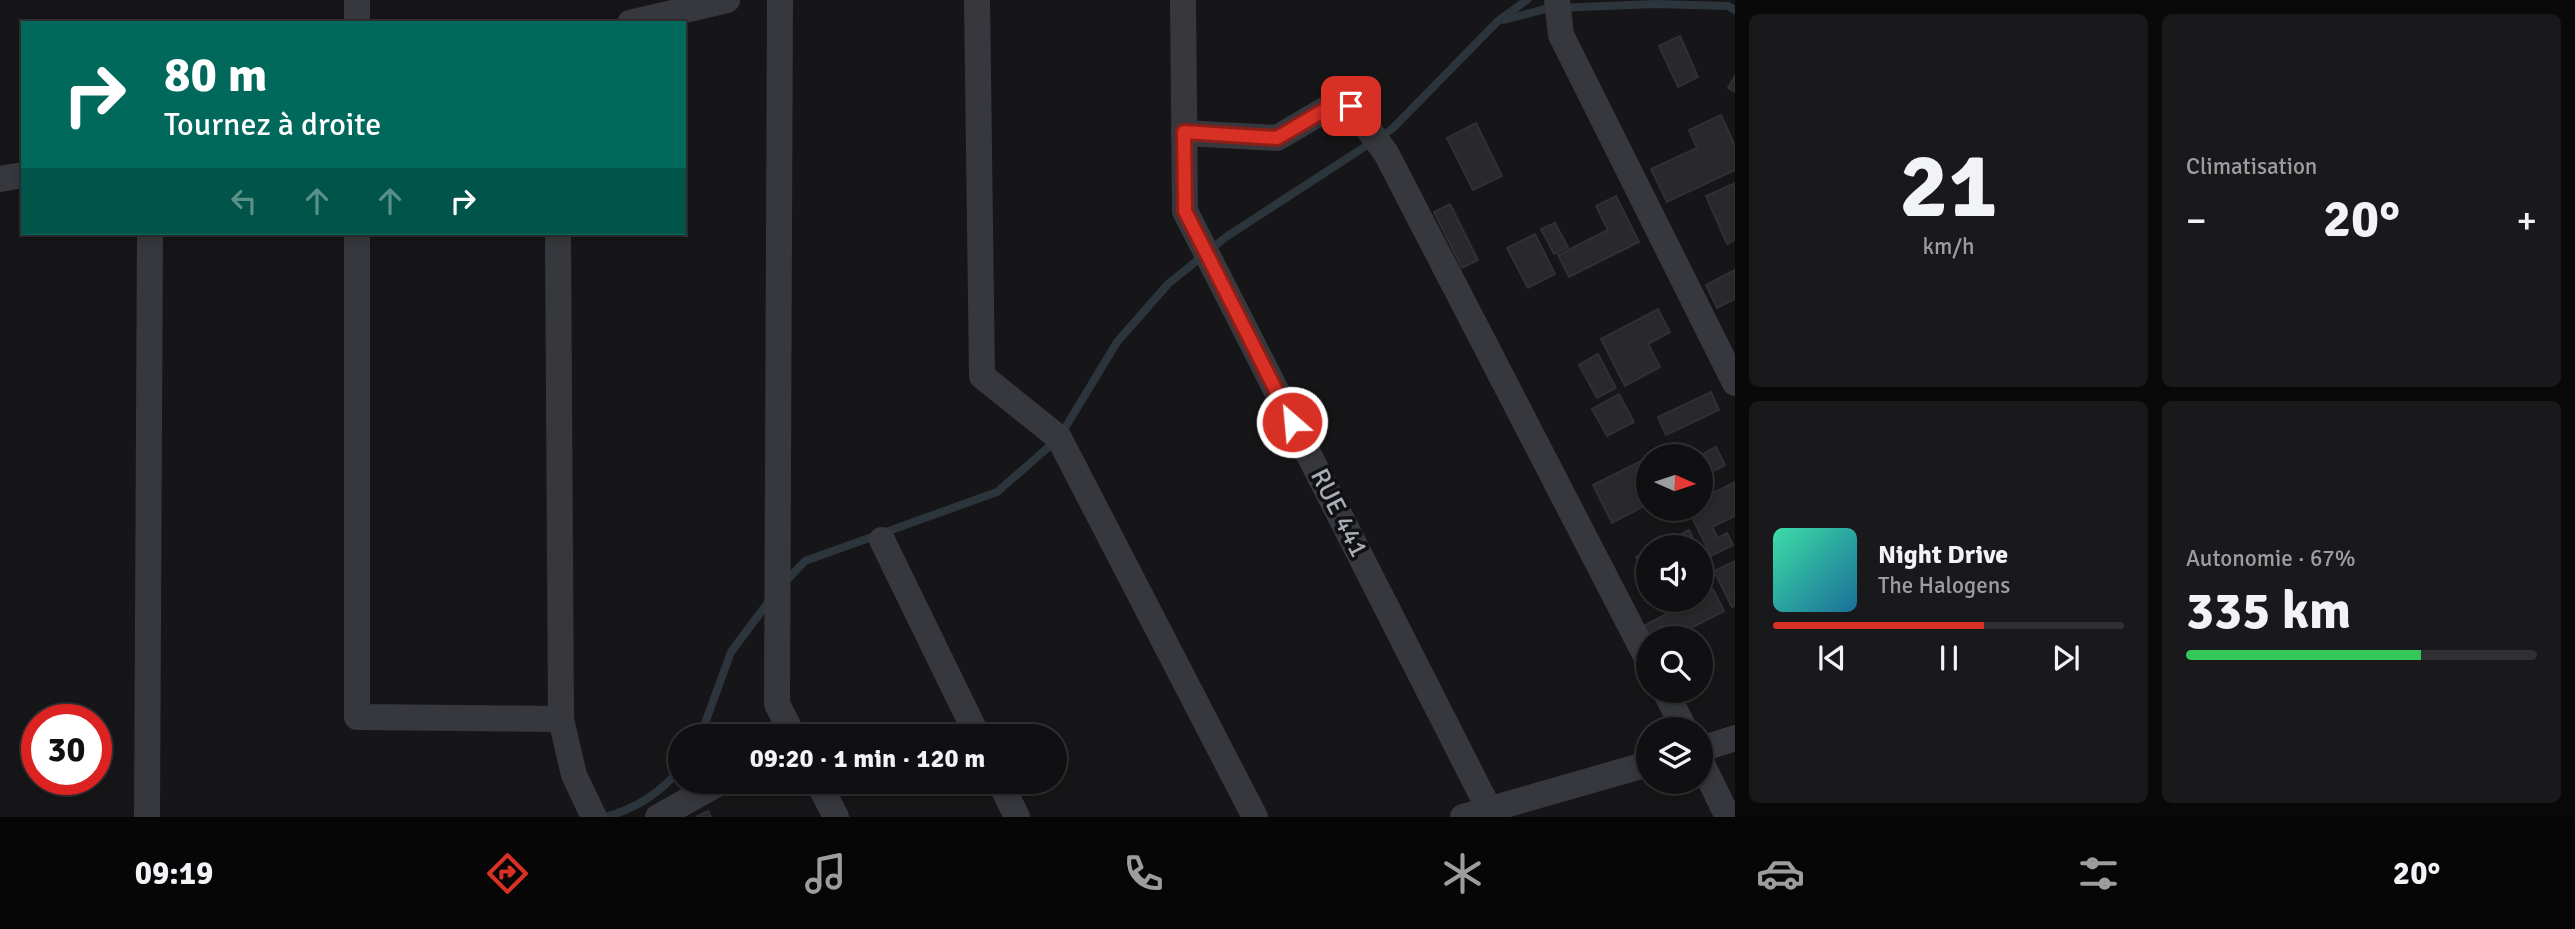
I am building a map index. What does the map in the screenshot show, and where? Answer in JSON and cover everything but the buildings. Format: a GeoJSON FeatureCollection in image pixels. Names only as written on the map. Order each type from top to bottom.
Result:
{"type":"FeatureCollection","features":[{"type":"Feature","properties":{"kind":"street"},"geometry":{"type":"LineString","coordinates":[[357,0],[357,21]]}},
{"type":"Feature","properties":{"kind":"street"},"geometry":{"type":"LineString","coordinates":[[638,21],[727,0]]}},
{"type":"Feature","properties":{"kind":"street"},"geometry":{"type":"LineString","coordinates":[[780,0],[777,704],[787,724]]}},
{"type":"Feature","properties":{"kind":"street"},"geometry":{"type":"LineString","coordinates":[[977,0],[982,376],[1059,438],[1255,817]]}},
{"type":"Feature","properties":{"kind":"street","name":"RUE 441"},"geometry":{"type":"LineString","coordinates":[[1183,0],[1185,211],[1491,813]]}},
{"type":"Feature","properties":{"kind":"street"},"geometry":{"type":"LineString","coordinates":[[1557,0],[1561,36],[1735,383]]}},
{"type":"Feature","properties":{"kind":"street"},"geometry":{"type":"LineString","coordinates":[[1184,132],[1277,138],[1333,105],[1351,106],[1385,153],[1636,637]]}},
{"type":"Feature","properties":{"kind":"street"},"geometry":{"type":"LineString","coordinates":[[0,179],[21,175]]}},
{"type":"Feature","properties":{"kind":"street"},"geometry":{"type":"LineString","coordinates":[[147,817],[150,235]]}},
{"type":"Feature","properties":{"kind":"street"},"geometry":{"type":"LineString","coordinates":[[357,235],[358,717],[561,719]]}},
{"type":"Feature","properties":{"kind":"street"},"geometry":{"type":"LineString","coordinates":[[558,235],[561,719],[574,775],[594,817]]}},
{"type":"Feature","properties":{"kind":"street"},"geometry":{"type":"LineString","coordinates":[[883,540],[972,724]]}},
{"type":"Feature","properties":{"kind":"street"},"geometry":{"type":"LineString","coordinates":[[1713,745],[1735,738]]}},
{"type":"Feature","properties":{"kind":"street"},"geometry":{"type":"LineString","coordinates":[[1463,817],[1491,813],[1636,768]]}},
{"type":"Feature","properties":{"kind":"street"},"geometry":{"type":"LineString","coordinates":[[1713,786],[1728,817]]}},
{"type":"Feature","properties":{"kind":"street"},"geometry":{"type":"LineString","coordinates":[[657,817],[699,794]]}},
{"type":"Feature","properties":{"kind":"street"},"geometry":{"type":"LineString","coordinates":[[824,794],[836,817]]}},
{"type":"Feature","properties":{"kind":"street"},"geometry":{"type":"LineString","coordinates":[[1006,794],[1017,817]]}},
{"type":"Feature","properties":{"kind":"waterway"},"geometry":{"type":"LineString","coordinates":[[784,583],[805,561],[997,492],[1059,438],[1117,342],[1168,284],[1226,237],[1392,129],[1498,21],[1527,0]]}},
{"type":"Feature","properties":{"kind":"waterway"},"geometry":{"type":"LineString","coordinates":[[1504,20],[1558,8],[1656,4],[1728,6],[1735,10]]}},
{"type":"Feature","properties":{"kind":"waterway"},"geometry":{"type":"LineString","coordinates":[[705,724],[731,652],[769,601]]}},
{"type":"Feature","properties":{"kind":"waterway"},"geometry":{"type":"LineString","coordinates":[[605,817],[648,798],[668,782]]}},
{"type":"Feature","properties":{"kind":"route"},"geometry":{"type":"LineString","coordinates":[[1292,422],[1185,211],[1184,132],[1277,138],[1333,105],[1351,106]]}}]}
